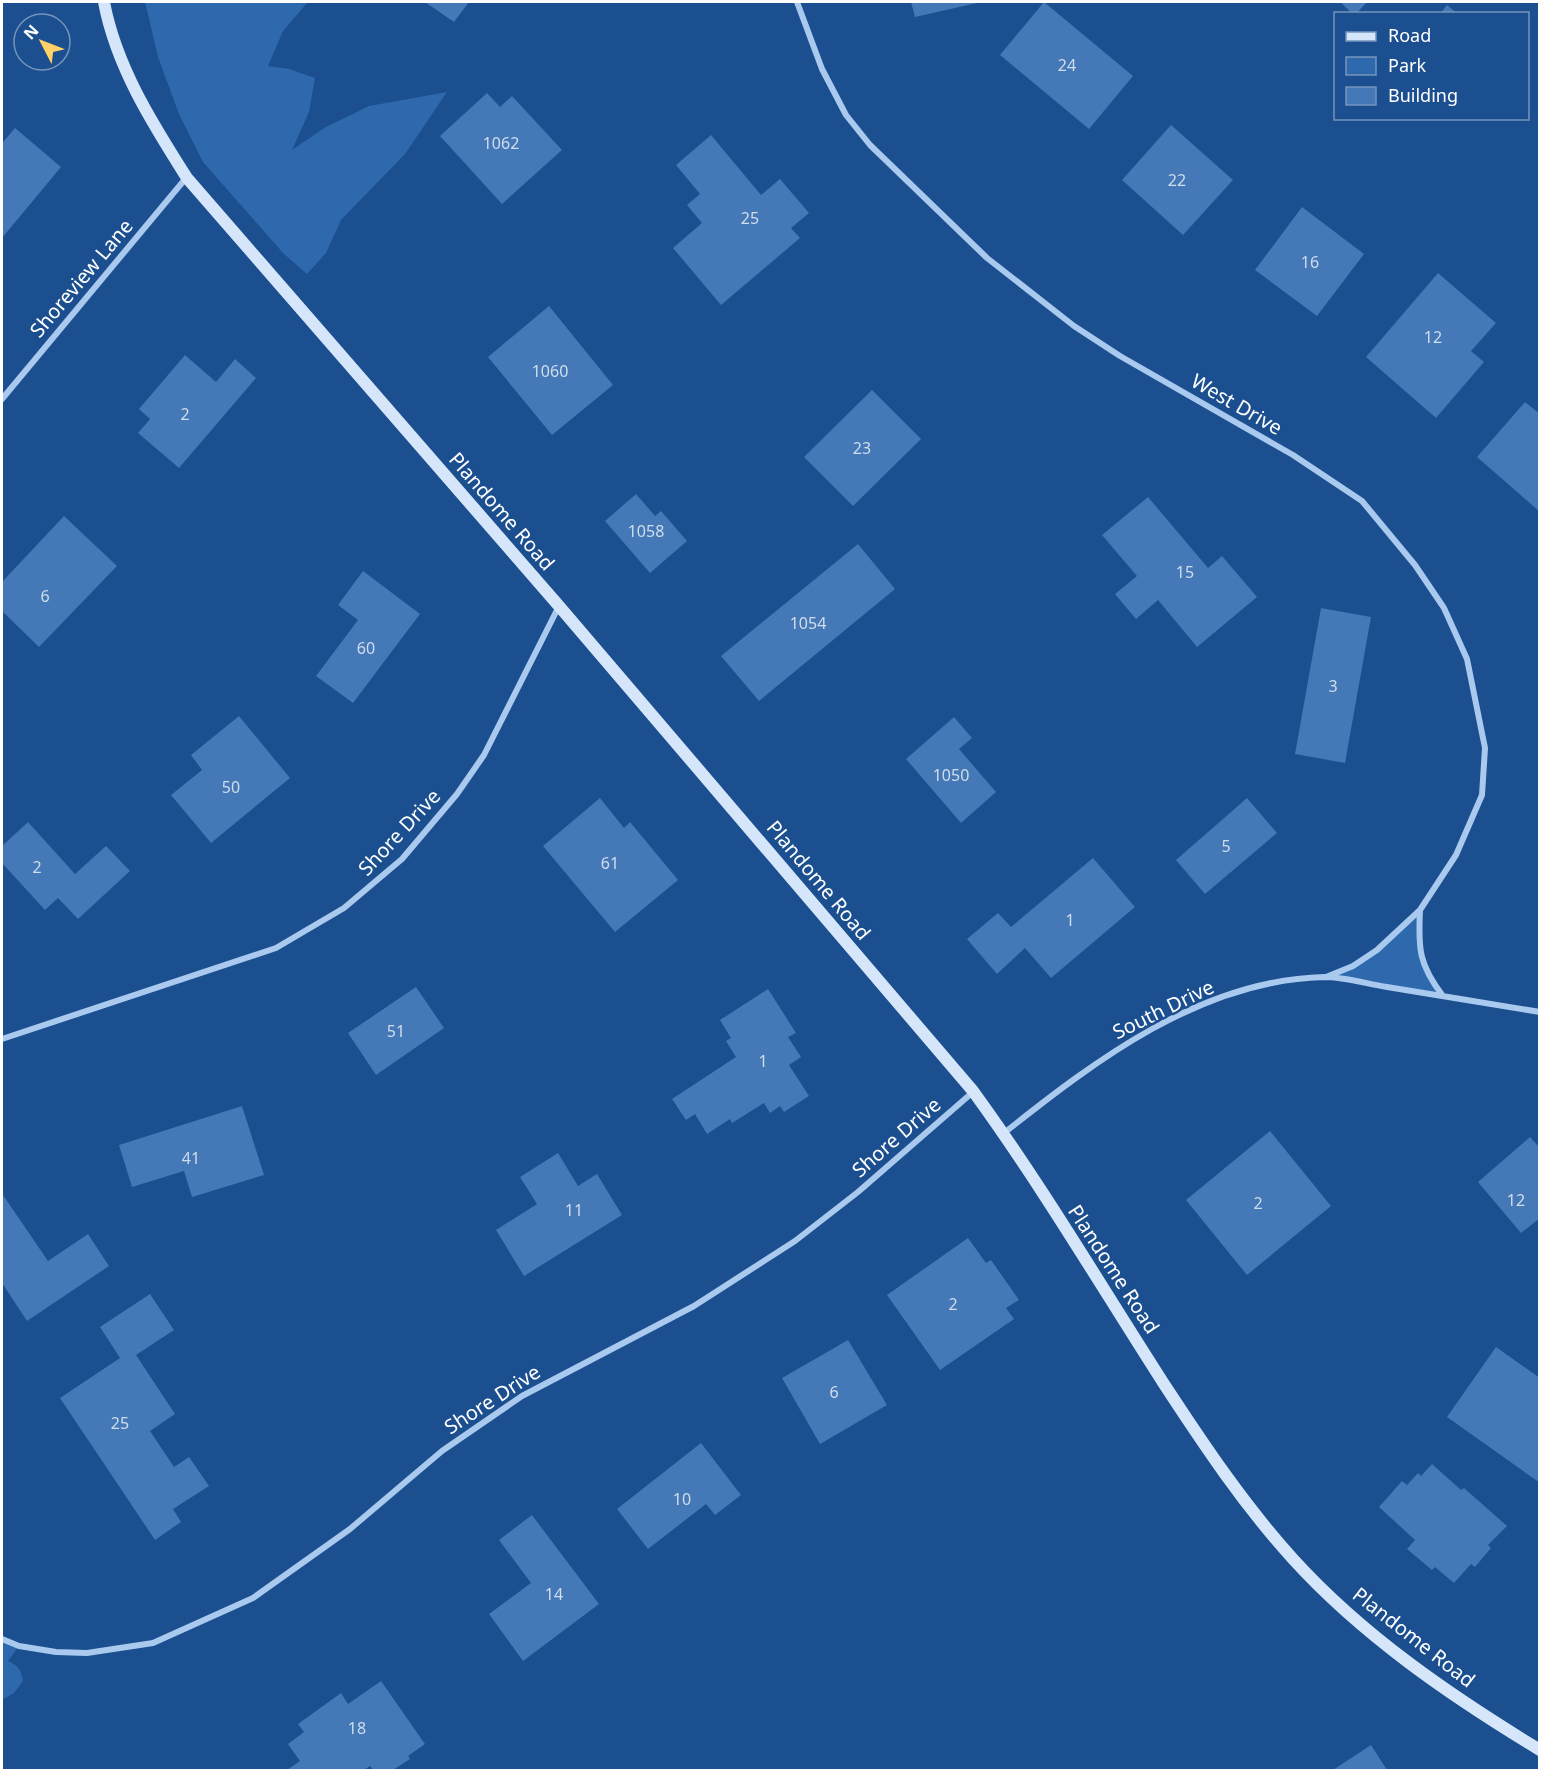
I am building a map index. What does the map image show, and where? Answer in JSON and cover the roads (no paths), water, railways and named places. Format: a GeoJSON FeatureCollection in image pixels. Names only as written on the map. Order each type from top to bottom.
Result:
{"type":"FeatureCollection","features":[{"type":"Feature","properties":{"kind":"main road","name":"Plandome Road"},"geometry":{"type":"LineString","coordinates":[[104,2],[123,64],[151,122],[187,178],[559,606],[974,1092],[1004,1133],[1214,1460],[1253,1512],[1295,1560],[1335,1600],[1395,1653],[1474,1709],[1539,1750]]}},
{"type":"Feature","properties":{"kind":"street","name":"West Drive"},"geometry":{"type":"LineString","coordinates":[[797,2],[822,69],[846,116],[870,145],[987,258],[1029,293],[1092,338],[1293,455],[1362,501],[1415,565],[1444,608],[1467,659],[1485,748],[1482,795],[1456,855],[1420,910],[1377,950],[1353,966],[1326,977]]}},
{"type":"Feature","properties":{"kind":"street","name":"Shoreview Lane"},"geometry":{"type":"LineString","coordinates":[[2,399],[187,178]]}},
{"type":"Feature","properties":{"kind":"street","name":"Shore Drive"},"geometry":{"type":"LineString","coordinates":[[4,1038],[276,948],[352,902],[402,859],[450,803],[478,765],[559,606]]}},
{"type":"Feature","properties":{"kind":"street"},"geometry":{"type":"LineString","coordinates":[[1420,910],[1421,956],[1429,977],[1443,996]]}},
{"type":"Feature","properties":{"kind":"street","name":"South Drive"},"geometry":{"type":"LineString","coordinates":[[1004,1133],[1103,1058],[1213,1000],[1273,983],[1326,977],[1539,1012]]}},
{"type":"Feature","properties":{"kind":"street"},"geometry":{"type":"LineString","coordinates":[[2,1030],[4,1038]]}},
{"type":"Feature","properties":{"kind":"street","name":"Shore Drive"},"geometry":{"type":"LineString","coordinates":[[2,1639],[19,1646],[56,1652],[87,1653],[153,1643],[253,1598],[350,1529],[442,1451],[522,1396],[694,1306],[795,1241],[858,1192],[974,1092]]}}]}
